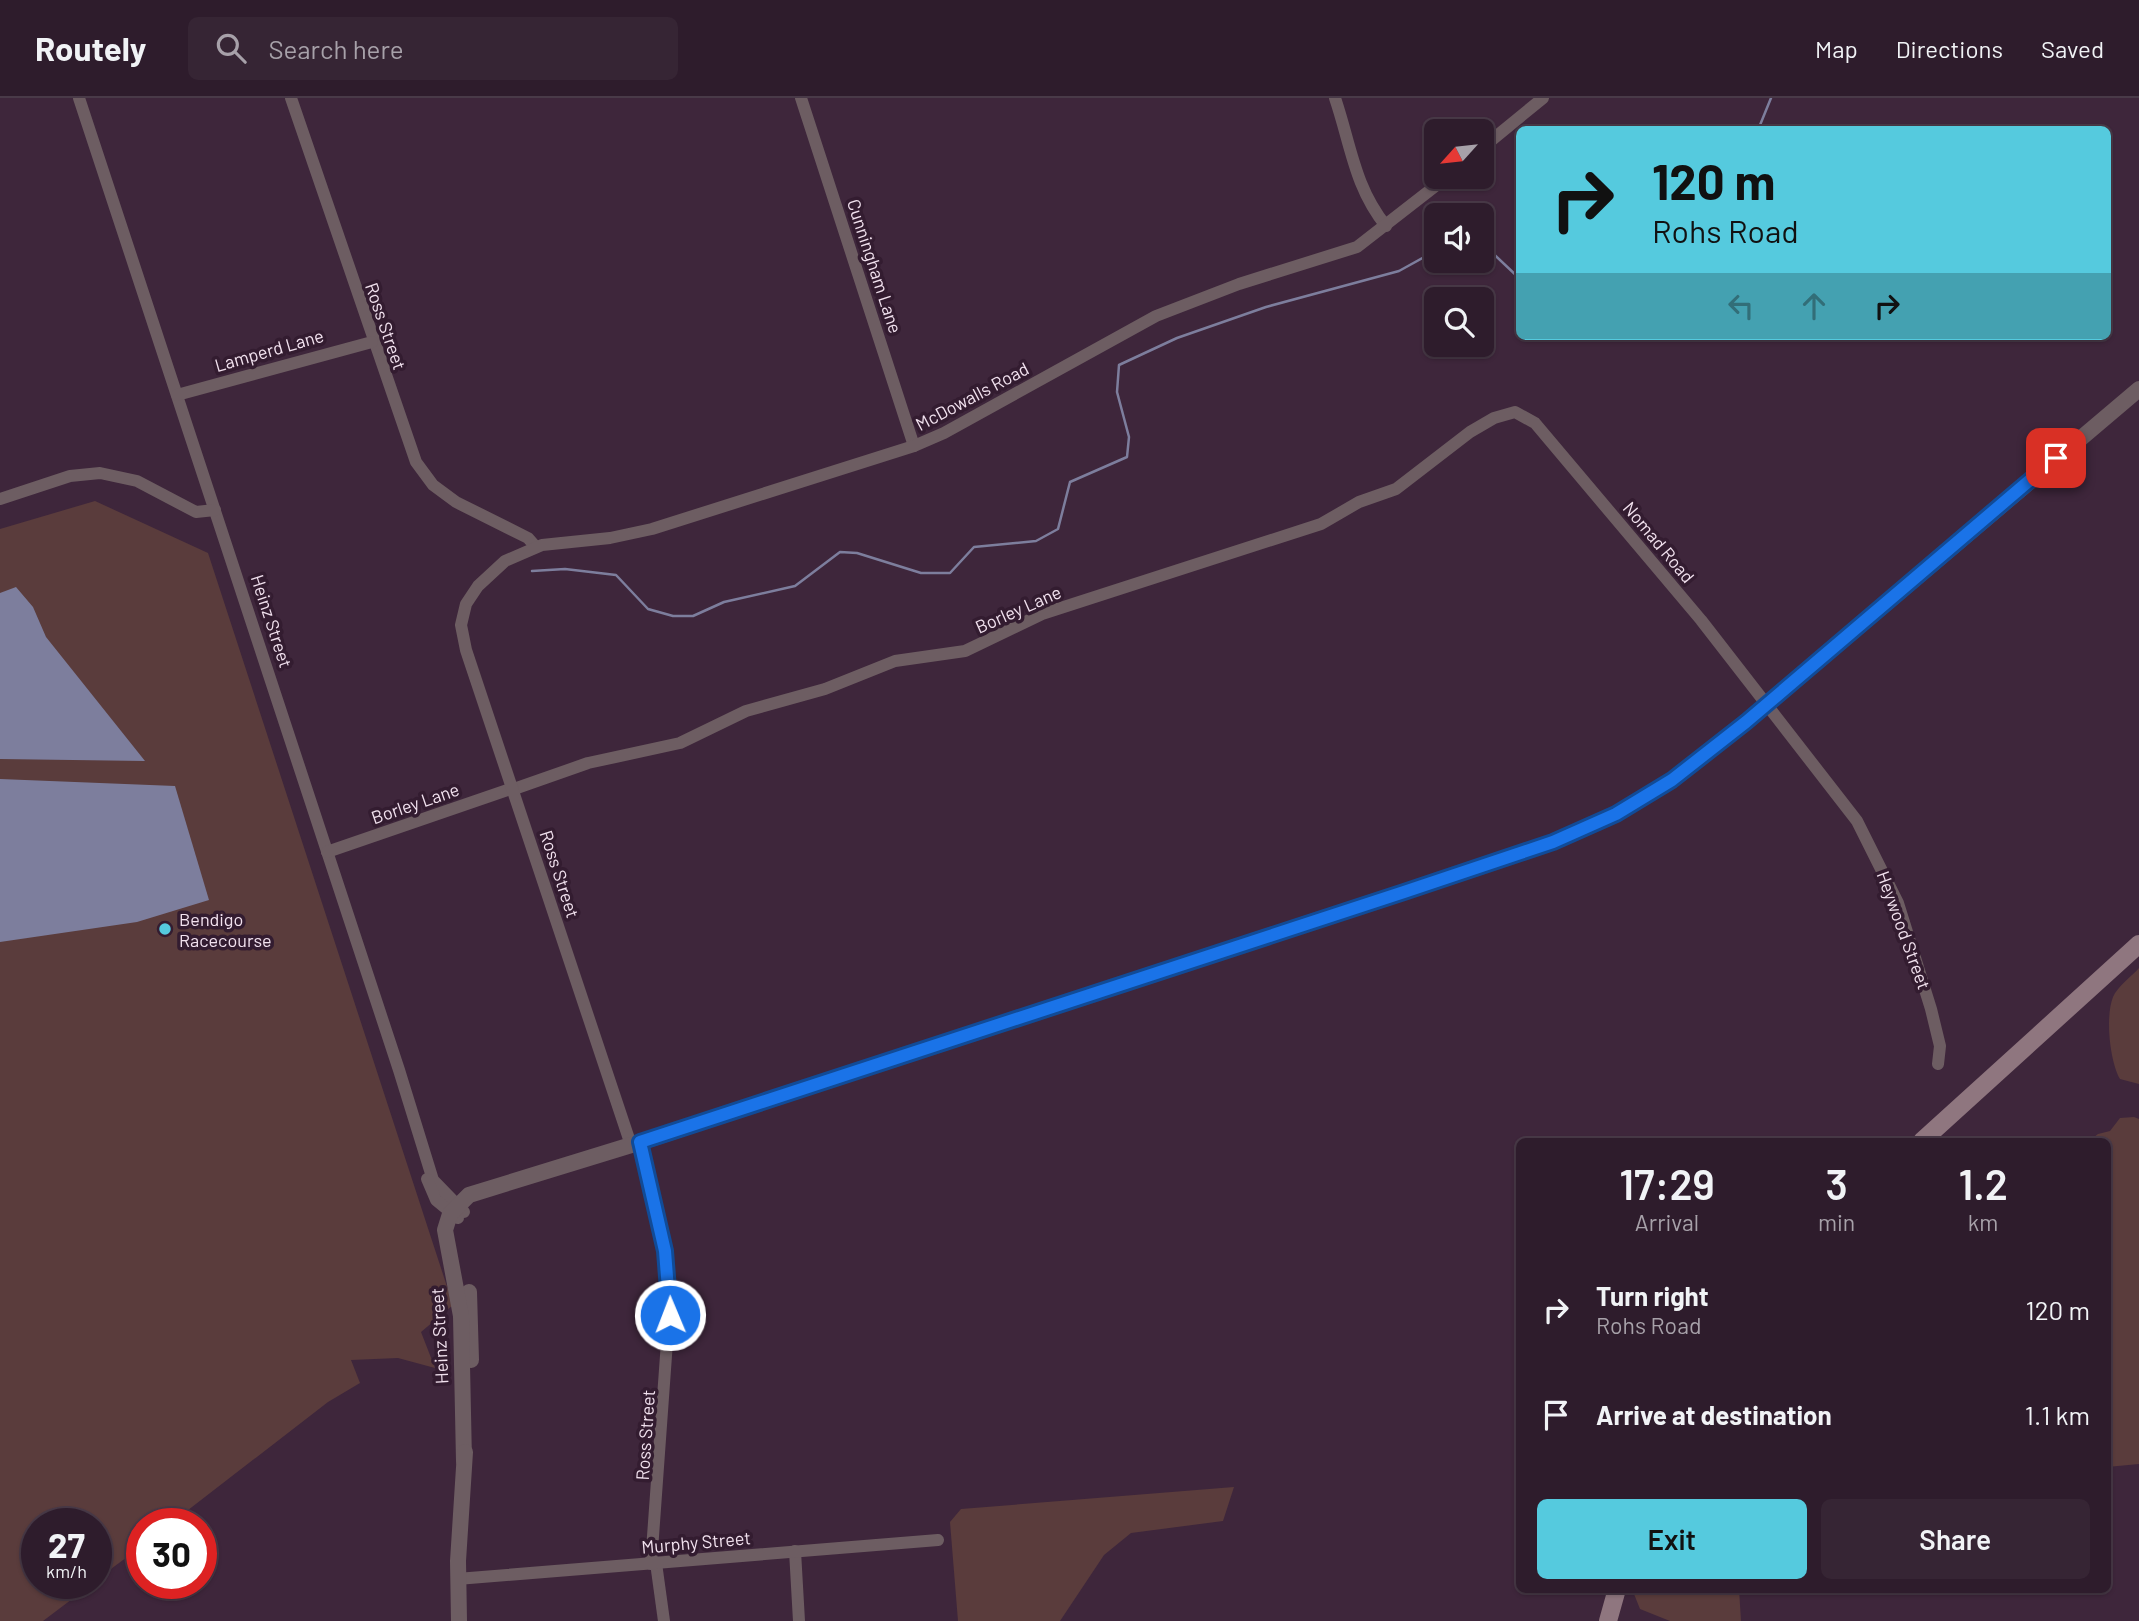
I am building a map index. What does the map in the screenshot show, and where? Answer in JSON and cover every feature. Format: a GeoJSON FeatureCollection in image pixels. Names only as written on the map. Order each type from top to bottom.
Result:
{"type":"FeatureCollection","features":[{"type":"Feature","properties":{"kind":"main road"},"geometry":{"type":"LineString","coordinates":[[1925,1138],[2139,944]]}},
{"type":"Feature","properties":{"kind":"main road"},"geometry":{"type":"LineString","coordinates":[[1608,1621],[1617,1593]]}},
{"type":"Feature","properties":{"kind":"street","name":"Heinz Street"},"geometry":{"type":"LineString","coordinates":[[79,98],[425,1158],[433,1180],[458,1212],[447,1221],[446,1240],[460,1300],[466,1360],[464,1461],[457,1579],[459,1621]]}},
{"type":"Feature","properties":{"kind":"street","name":"Ross Street"},"geometry":{"type":"LineString","coordinates":[[291,98],[410,450],[424,474],[449,497],[528,538],[535,546]]}},
{"type":"Feature","properties":{"kind":"street","name":"Cunningham Lane"},"geometry":{"type":"LineString","coordinates":[[801,98],[914,446]]}},
{"type":"Feature","properties":{"kind":"street"},"geometry":{"type":"LineString","coordinates":[[1335,98],[1358,181],[1369,203],[1386,226]]}},
{"type":"Feature","properties":{"kind":"street"},"geometry":{"type":"LineString","coordinates":[[1494,138],[1543,98]]}},
{"type":"Feature","properties":{"kind":"street","name":"McDowalls Road"},"geometry":{"type":"LineString","coordinates":[[463,613],[471,595],[495,570],[517,554],[535,546],[610,538],[652,529],[914,446],[985,412],[1156,316],[1240,284],[1346,252],[1386,226],[1432,189]]}},
{"type":"Feature","properties":{"kind":"street","name":"Lamperd Lane"},"geometry":{"type":"LineString","coordinates":[[177,395],[372,342]]}},
{"type":"Feature","properties":{"kind":"street"},"geometry":{"type":"LineString","coordinates":[[458,1212],[477,1191],[636,1144],[1553,842],[1616,814],[1672,780],[1768,704],[2139,388]]}},
{"type":"Feature","properties":{"kind":"street","name":"Nomad Road"},"geometry":{"type":"LineString","coordinates":[[1515,412],[1535,423],[1702,620],[1768,704]]}},
{"type":"Feature","properties":{"kind":"street","name":"Borley Lane"},"geometry":{"type":"LineString","coordinates":[[327,852],[588,763],[680,743],[746,711],[825,689],[895,661],[965,651],[1053,610],[1321,524],[1359,502],[1396,489],[1469,432],[1494,418],[1515,412]]}},
{"type":"Feature","properties":{"kind":"street"},"geometry":{"type":"LineString","coordinates":[[0,499],[70,476],[100,473],[137,481],[196,512],[215,510]]}},
{"type":"Feature","properties":{"kind":"street","name":"Ross Street"},"geometry":{"type":"LineString","coordinates":[[463,613],[466,650],[636,1144],[665,1251],[670,1300],[654,1563],[664,1621]]}},
{"type":"Feature","properties":{"kind":"street","name":"Heywood Street"},"geometry":{"type":"LineString","coordinates":[[1768,704],[1857,821],[1885,873],[1898,903],[1931,1009],[1940,1046],[1938,1064]]}},
{"type":"Feature","properties":{"kind":"street","name":"Murphy Street"},"geometry":{"type":"LineString","coordinates":[[457,1579],[938,1540]]}},
{"type":"Feature","properties":{"kind":"street"},"geometry":{"type":"LineString","coordinates":[[795,1551],[799,1621]]}},
{"type":"Feature","properties":{"kind":"shaded area","name":"Bendigo Racecourse"},"geometry":{"type":"Polygon","coordinates":[[[95,501],[208,553],[453,1305],[421,1332],[435,1368],[398,1358],[351,1360],[360,1383],[328,1402],[191,1508],[126,1508],[126,1558],[112,1568],[112,1508],[21,1508],[21,1599],[72,1599],[43,1621],[0,1621],[0,529],[95,501]]]}},
{"type":"Feature","properties":{"kind":"shaded area"},"geometry":{"type":"Polygon","coordinates":[[[2139,968],[2139,1084],[2120,1079],[2116,1071],[2109,1016],[2115,993],[2139,968]]]}},
{"type":"Feature","properties":{"kind":"shaded area"},"geometry":{"type":"Polygon","coordinates":[[[2120,1118],[2139,1119],[2139,1464],[2111,1467],[2111,1138],[2093,1138],[2110,1131],[2120,1118]]]}},
{"type":"Feature","properties":{"kind":"shaded area"},"geometry":{"type":"Polygon","coordinates":[[[1234,1487],[1223,1521],[1131,1533],[1104,1555],[1060,1621],[958,1621],[950,1522],[961,1509],[1234,1487]]]}},
{"type":"Feature","properties":{"kind":"shaded area"},"geometry":{"type":"Polygon","coordinates":[[[1634,1593],[1739,1593],[1741,1621],[1670,1621],[1640,1609],[1634,1593]]]}},
{"type":"Feature","properties":{"kind":"water"},"geometry":{"type":"Polygon","coordinates":[[[16,587],[33,607],[46,637],[145,761],[0,759],[0,593],[16,587]]]}},
{"type":"Feature","properties":{"kind":"water"},"geometry":{"type":"Polygon","coordinates":[[[0,779],[175,786],[209,900],[137,922],[0,942],[0,779]]]}},
{"type":"Feature","properties":{"kind":"waterway"},"geometry":{"type":"LineString","coordinates":[[1760,126],[1771,98]]}},
{"type":"Feature","properties":{"kind":"waterway"},"geometry":{"type":"LineString","coordinates":[[1494,254],[1516,275]]}},
{"type":"Feature","properties":{"kind":"waterway"},"geometry":{"type":"LineString","coordinates":[[532,571],[565,569],[616,575],[648,609],[673,616],[693,616],[724,602],[795,586],[840,552],[857,553],[921,573],[950,573],[974,547],[1036,541],[1058,529],[1070,482],[1127,457],[1129,437],[1117,392],[1119,365],[1177,338],[1266,307],[1399,271],[1424,257]]}},
{"type":"Feature","properties":{"kind":"place","name":"Bendigo Racecourse"},"geometry":{"type":"Point","coordinates":[165,929]}},
{"type":"Feature","properties":{"kind":"route"},"geometry":{"type":"LineString","coordinates":[[670,1315],[665,1251],[640,1142],[1553,842],[1616,814],[1672,780],[1746,722],[2056,458]]}}]}
